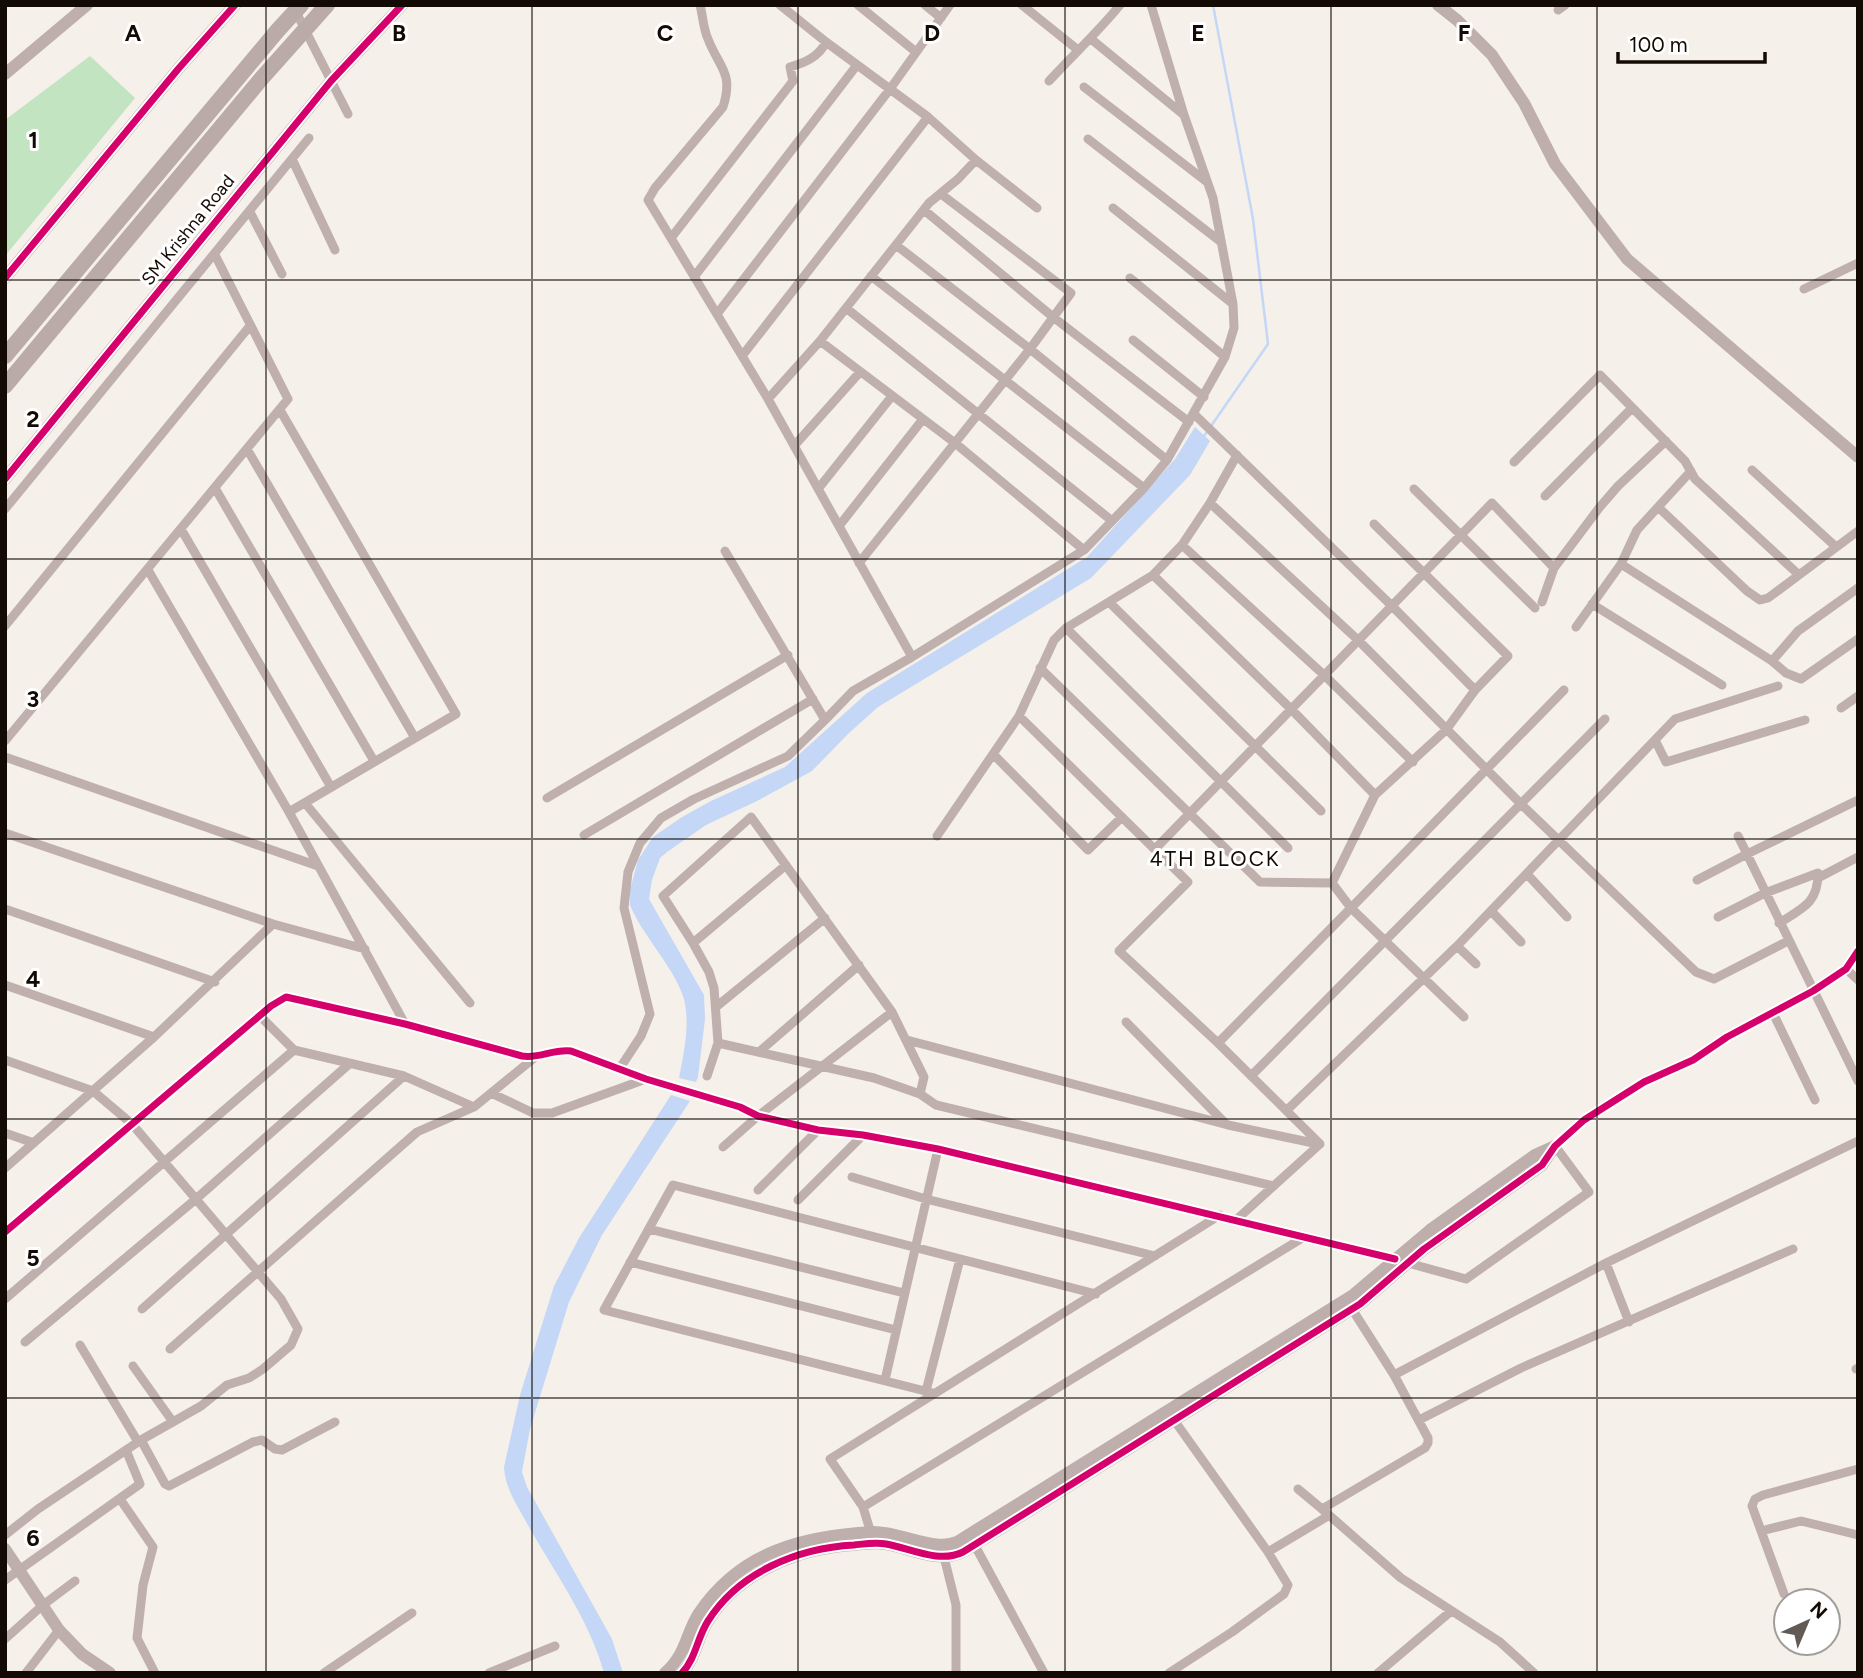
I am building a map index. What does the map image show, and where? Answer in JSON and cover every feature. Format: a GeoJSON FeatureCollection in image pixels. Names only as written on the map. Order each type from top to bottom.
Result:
{"type":"FeatureCollection","features":[{"type":"Feature","properties":{"kind":"highway"},"geometry":{"type":"LineString","coordinates":[[5,386],[261,79],[327,5]]}},
{"type":"Feature","properties":{"kind":"highway"},"geometry":{"type":"LineString","coordinates":[[5,356],[296,7]]}},
{"type":"Feature","properties":{"kind":"street"},"geometry":{"type":"LineString","coordinates":[[5,74],[88,5]]}},
{"type":"Feature","properties":{"kind":"street"},"geometry":{"type":"LineString","coordinates":[[5,278],[179,68],[235,5]]}},
{"type":"Feature","properties":{"kind":"street","name":"SM Krishna Road"},"geometry":{"type":"LineString","coordinates":[[5,479],[331,81],[402,5]]}},
{"type":"Feature","properties":{"kind":"street"},"geometry":{"type":"LineString","coordinates":[[700,5],[708,40],[725,71],[727,94],[723,107],[648,200],[768,399],[912,657]]}},
{"type":"Feature","properties":{"kind":"street"},"geometry":{"type":"LineString","coordinates":[[780,5],[928,117],[976,160],[1037,208]]}},
{"type":"Feature","properties":{"kind":"street"},"geometry":{"type":"LineString","coordinates":[[858,5],[916,52]]}},
{"type":"Feature","properties":{"kind":"street"},"geometry":{"type":"LineString","coordinates":[[925,5],[941,18]]}},
{"type":"Feature","properties":{"kind":"street"},"geometry":{"type":"LineString","coordinates":[[717,314],[890,89],[950,5]]}},
{"type":"Feature","properties":{"kind":"street"},"geometry":{"type":"LineString","coordinates":[[1022,5],[1078,50]]}},
{"type":"Feature","properties":{"kind":"street"},"geometry":{"type":"LineString","coordinates":[[1049,81],[1091,40],[1120,5]]}},
{"type":"Feature","properties":{"kind":"street"},"geometry":{"type":"LineString","coordinates":[[620,1068],[641,1036],[650,1014],[624,908],[628,872],[640,843],[662,818],[694,799],[788,756],[853,691],[1084,550],[1167,460],[1225,358],[1234,328],[1233,304],[1213,198],[1184,115],[1152,5]]}},
{"type":"Feature","properties":{"kind":"street"},"geometry":{"type":"LineString","coordinates":[[1438,5],[1458,20],[1492,55],[1524,103],[1555,164],[1626,259],[1858,457]]}},
{"type":"Feature","properties":{"kind":"street"},"geometry":{"type":"LineString","coordinates":[[296,7],[348,114]]}},
{"type":"Feature","properties":{"kind":"street"},"geometry":{"type":"LineString","coordinates":[[1091,40],[1184,115]]}},
{"type":"Feature","properties":{"kind":"street"},"geometry":{"type":"LineString","coordinates":[[671,238],[793,81],[790,67],[814,56],[826,42]]}},
{"type":"Feature","properties":{"kind":"street"},"geometry":{"type":"LineString","coordinates":[[695,277],[857,65]]}},
{"type":"Feature","properties":{"kind":"street"},"geometry":{"type":"LineString","coordinates":[[1084,87],[1207,182]]}},
{"type":"Feature","properties":{"kind":"street"},"geometry":{"type":"LineString","coordinates":[[742,356],[928,117]]}},
{"type":"Feature","properties":{"kind":"street"},"geometry":{"type":"LineString","coordinates":[[5,509],[309,138]]}},
{"type":"Feature","properties":{"kind":"street"},"geometry":{"type":"LineString","coordinates":[[1088,139],[1221,242]]}},
{"type":"Feature","properties":{"kind":"street"},"geometry":{"type":"LineString","coordinates":[[292,159],[335,250]]}},
{"type":"Feature","properties":{"kind":"street"},"geometry":{"type":"LineString","coordinates":[[768,399],[820,341],[924,210],[976,160]]}},
{"type":"Feature","properties":{"kind":"street"},"geometry":{"type":"LineString","coordinates":[[859,563],[1030,349],[1070,293],[941,194]]}},
{"type":"Feature","properties":{"kind":"street"},"geometry":{"type":"LineString","coordinates":[[1113,208],[1233,304]]}},
{"type":"Feature","properties":{"kind":"street"},"geometry":{"type":"LineString","coordinates":[[924,210],[1053,317],[1237,455],[1475,690]]}},
{"type":"Feature","properties":{"kind":"street"},"geometry":{"type":"LineString","coordinates":[[250,212],[282,274]]}},
{"type":"Feature","properties":{"kind":"street"},"geometry":{"type":"LineString","coordinates":[[895,244],[1167,460]]}},
{"type":"Feature","properties":{"kind":"street"},"geometry":{"type":"LineString","coordinates":[[5,741],[288,399],[249,327],[215,255]]}},
{"type":"Feature","properties":{"kind":"street"},"geometry":{"type":"LineString","coordinates":[[1804,289],[1858,263]]}},
{"type":"Feature","properties":{"kind":"street"},"geometry":{"type":"LineString","coordinates":[[871,276],[1143,488]]}},
{"type":"Feature","properties":{"kind":"street"},"geometry":{"type":"LineString","coordinates":[[1130,278],[1225,358]]}},
{"type":"Feature","properties":{"kind":"street"},"geometry":{"type":"LineString","coordinates":[[846,308],[1111,520]]}},
{"type":"Feature","properties":{"kind":"street"},"geometry":{"type":"LineString","coordinates":[[5,626],[249,327]]}},
{"type":"Feature","properties":{"kind":"street"},"geometry":{"type":"LineString","coordinates":[[1133,340],[1204,397]]}},
{"type":"Feature","properties":{"kind":"street"},"geometry":{"type":"LineString","coordinates":[[820,341],[955,443],[1084,550]]}},
{"type":"Feature","properties":{"kind":"street"},"geometry":{"type":"LineString","coordinates":[[794,446],[860,372]]}},
{"type":"Feature","properties":{"kind":"street"},"geometry":{"type":"LineString","coordinates":[[1514,462],[1598,375],[1605,378],[1666,441],[1695,479],[1798,574]]}},
{"type":"Feature","properties":{"kind":"street"},"geometry":{"type":"LineString","coordinates":[[818,489],[892,396]]}},
{"type":"Feature","properties":{"kind":"street"},"geometry":{"type":"LineString","coordinates":[[1545,496],[1632,408]]}},
{"type":"Feature","properties":{"kind":"street"},"geometry":{"type":"LineString","coordinates":[[280,410],[456,714],[289,812]]}},
{"type":"Feature","properties":{"kind":"street"},"geometry":{"type":"LineString","coordinates":[[839,526],[923,419]]}},
{"type":"Feature","properties":{"kind":"street"},"geometry":{"type":"LineString","coordinates":[[1414,489],[1460,536],[1539,605],[1553,568],[1618,486],[1666,441]]}},
{"type":"Feature","properties":{"kind":"street"},"geometry":{"type":"LineString","coordinates":[[247,449],[415,738]]}},
{"type":"Feature","properties":{"kind":"street"},"geometry":{"type":"LineString","coordinates":[[937,836],[1019,716],[1054,640],[1066,628],[1153,575],[1182,545],[1237,455]]}},
{"type":"Feature","properties":{"kind":"street"},"geometry":{"type":"LineString","coordinates":[[1752,470],[1835,547]]}},
{"type":"Feature","properties":{"kind":"street"},"geometry":{"type":"LineString","coordinates":[[1576,627],[1621,564],[1637,530],[1691,471]]}},
{"type":"Feature","properties":{"kind":"street"},"geometry":{"type":"LineString","coordinates":[[215,488],[374,761]]}},
{"type":"Feature","properties":{"kind":"street"},"geometry":{"type":"LineString","coordinates":[[1210,503],[1358,640],[1522,805],[1696,972],[1714,979],[1788,941]]}},
{"type":"Feature","properties":{"kind":"street"},"geometry":{"type":"LineString","coordinates":[[1155,849],[1492,503],[1553,568]]}},
{"type":"Feature","properties":{"kind":"street"},"geometry":{"type":"LineString","coordinates":[[1658,507],[1746,591],[1760,600],[1768,598],[1858,531]]}},
{"type":"Feature","properties":{"kind":"street"},"geometry":{"type":"LineString","coordinates":[[1332,883],[1375,795],[1447,730],[1475,690],[1508,656],[1374,524]]}},
{"type":"Feature","properties":{"kind":"street"},"geometry":{"type":"LineString","coordinates":[[181,529],[331,788]]}},
{"type":"Feature","properties":{"kind":"street"},"geometry":{"type":"LineString","coordinates":[[1182,545],[1324,675],[1413,762]]}},
{"type":"Feature","properties":{"kind":"street"},"geometry":{"type":"LineString","coordinates":[[725,551],[825,720]]}},
{"type":"Feature","properties":{"kind":"street"},"geometry":{"type":"LineString","coordinates":[[1621,564],[1772,661],[1786,673],[1801,679],[1858,639]]}},
{"type":"Feature","properties":{"kind":"street"},"geometry":{"type":"LineString","coordinates":[[148,570],[289,812],[405,1024]]}},
{"type":"Feature","properties":{"kind":"street"},"geometry":{"type":"LineString","coordinates":[[1153,575],[1375,795]]}},
{"type":"Feature","properties":{"kind":"street"},"geometry":{"type":"LineString","coordinates":[[1772,661],[1798,631],[1858,588]]}},
{"type":"Feature","properties":{"kind":"street"},"geometry":{"type":"LineString","coordinates":[[1109,602],[1321,811]]}},
{"type":"Feature","properties":{"kind":"street"},"geometry":{"type":"LineString","coordinates":[[1592,604],[1722,685]]}},
{"type":"Feature","properties":{"kind":"street"},"geometry":{"type":"LineString","coordinates":[[1066,628],[1288,848]]}},
{"type":"Feature","properties":{"kind":"street"},"geometry":{"type":"LineString","coordinates":[[547,798],[788,655]]}},
{"type":"Feature","properties":{"kind":"street"},"geometry":{"type":"LineString","coordinates":[[1040,668],[1260,882],[1332,883]]}},
{"type":"Feature","properties":{"kind":"street"},"geometry":{"type":"LineString","coordinates":[[1287,1110],[1457,946],[1675,719],[1778,686]]}},
{"type":"Feature","properties":{"kind":"street"},"geometry":{"type":"LineString","coordinates":[[1218,1043],[1564,690]]}},
{"type":"Feature","properties":{"kind":"street"},"geometry":{"type":"LineString","coordinates":[[1841,708],[1858,696]]}},
{"type":"Feature","properties":{"kind":"street"},"geometry":{"type":"LineString","coordinates":[[584,835],[813,699]]}},
{"type":"Feature","properties":{"kind":"street"},"geometry":{"type":"LineString","coordinates":[[1019,716],[1188,882],[1119,951],[1218,1043],[1320,1144]]}},
{"type":"Feature","properties":{"kind":"street"},"geometry":{"type":"LineString","coordinates":[[1251,1076],[1605,719]]}},
{"type":"Feature","properties":{"kind":"street"},"geometry":{"type":"LineString","coordinates":[[1655,740],[1666,762],[1805,720]]}},
{"type":"Feature","properties":{"kind":"street"},"geometry":{"type":"LineString","coordinates":[[993,754],[1088,850],[1122,817]]}},
{"type":"Feature","properties":{"kind":"street"},"geometry":{"type":"LineString","coordinates":[[5,757],[318,866]]}},
{"type":"Feature","properties":{"kind":"street"},"geometry":{"type":"LineString","coordinates":[[1697,880],[1858,800]]}},
{"type":"Feature","properties":{"kind":"street"},"geometry":{"type":"LineString","coordinates":[[305,803],[470,1003]]}},
{"type":"Feature","properties":{"kind":"street"},"geometry":{"type":"LineString","coordinates":[[707,1076],[718,1044],[714,988],[709,972],[693,943],[663,896],[751,817],[892,1012],[924,1077],[920,1094]]}},
{"type":"Feature","properties":{"kind":"street"},"geometry":{"type":"LineString","coordinates":[[5,833],[273,925],[365,949]]}},
{"type":"Feature","properties":{"kind":"street"},"geometry":{"type":"LineString","coordinates":[[1738,836],[1858,1081]]}},
{"type":"Feature","properties":{"kind":"street"},"geometry":{"type":"LineString","coordinates":[[1818,878],[1858,857]]}},
{"type":"Feature","properties":{"kind":"street"},"geometry":{"type":"LineString","coordinates":[[693,943],[786,865]]}},
{"type":"Feature","properties":{"kind":"street"},"geometry":{"type":"LineString","coordinates":[[1718,917],[1765,893],[1818,873],[1810,902],[1779,923]]}},
{"type":"Feature","properties":{"kind":"street"},"geometry":{"type":"LineString","coordinates":[[1527,874],[1567,917]]}},
{"type":"Feature","properties":{"kind":"street"},"geometry":{"type":"LineString","coordinates":[[1332,883],[1351,908],[1464,1017]]}},
{"type":"Feature","properties":{"kind":"street"},"geometry":{"type":"LineString","coordinates":[[5,909],[215,982]]}},
{"type":"Feature","properties":{"kind":"street"},"geometry":{"type":"LineString","coordinates":[[1491,911],[1521,942]]}},
{"type":"Feature","properties":{"kind":"street"},"geometry":{"type":"LineString","coordinates":[[716,1007],[825,918]]}},
{"type":"Feature","properties":{"kind":"street"},"geometry":{"type":"LineString","coordinates":[[5,1168],[215,982],[273,925]]}},
{"type":"Feature","properties":{"kind":"street"},"geometry":{"type":"LineString","coordinates":[[1457,946],[1476,964]]}},
{"type":"Feature","properties":{"kind":"street"},"geometry":{"type":"LineString","coordinates":[[682,1673],[692,1661],[708,1621],[728,1598],[751,1578],[784,1559],[823,1548],[883,1543],[944,1557],[958,1555],[971,1539],[1437,1239],[1542,1165],[1555,1146],[1584,1120],[1644,1082],[1693,1060],[1727,1037],[1813,991],[1846,969],[1858,951]]}},
{"type":"Feature","properties":{"kind":"street"},"geometry":{"type":"LineString","coordinates":[[759,1052],[859,965]]}},
{"type":"Feature","properties":{"kind":"street"},"geometry":{"type":"LineString","coordinates":[[1846,969],[1858,980]]}},
{"type":"Feature","properties":{"kind":"street"},"geometry":{"type":"LineString","coordinates":[[5,985],[154,1037]]}},
{"type":"Feature","properties":{"kind":"street"},"geometry":{"type":"LineString","coordinates":[[5,1232],[286,996],[534,1058]]}},
{"type":"Feature","properties":{"kind":"street"},"geometry":{"type":"LineString","coordinates":[[723,1147],[758,1116],[892,1012]]}},
{"type":"Feature","properties":{"kind":"street"},"geometry":{"type":"LineString","coordinates":[[1773,1013],[1815,1100]]}},
{"type":"Feature","properties":{"kind":"street"},"geometry":{"type":"LineString","coordinates":[[260,1016],[294,1050],[348,1065],[404,1076],[474,1107]]}},
{"type":"Feature","properties":{"kind":"street"},"geometry":{"type":"LineString","coordinates":[[1126,1022],[1227,1125]]}},
{"type":"Feature","properties":{"kind":"street"},"geometry":{"type":"LineString","coordinates":[[907,1040],[1227,1125],[1320,1144]]}},
{"type":"Feature","properties":{"kind":"street"},"geometry":{"type":"LineString","coordinates":[[718,1044],[874,1078],[920,1094],[936,1105],[1274,1186]]}},
{"type":"Feature","properties":{"kind":"street"},"geometry":{"type":"LineString","coordinates":[[5,1299],[294,1050]]}},
{"type":"Feature","properties":{"kind":"street"},"geometry":{"type":"LineString","coordinates":[[170,1349],[417,1132],[474,1107],[534,1058],[559,1050],[571,1051],[646,1079],[740,1107],[758,1116],[818,1130],[938,1149],[1220,1215],[1466,1279],[1588,1192],[1555,1146]]}},
{"type":"Feature","properties":{"kind":"street"},"geometry":{"type":"LineString","coordinates":[[5,1060],[93,1091],[132,1124],[281,1299],[298,1329],[291,1345],[263,1369],[249,1378],[226,1385],[201,1406],[126,1450],[38,1509],[5,1535]]}},
{"type":"Feature","properties":{"kind":"street"},"geometry":{"type":"LineString","coordinates":[[25,1342],[196,1199],[348,1065]]}},
{"type":"Feature","properties":{"kind":"street"},"geometry":{"type":"LineString","coordinates":[[142,1309],[404,1076]]}},
{"type":"Feature","properties":{"kind":"street"},"geometry":{"type":"LineString","coordinates":[[491,1093],[533,1113],[552,1113],[646,1079]]}},
{"type":"Feature","properties":{"kind":"street"},"geometry":{"type":"LineString","coordinates":[[758,1190],[818,1130]]}},
{"type":"Feature","properties":{"kind":"street"},"geometry":{"type":"LineString","coordinates":[[5,1133],[34,1143]]}},
{"type":"Feature","properties":{"kind":"street"},"geometry":{"type":"LineString","coordinates":[[798,1200],[863,1135]]}},
{"type":"Feature","properties":{"kind":"street"},"geometry":{"type":"LineString","coordinates":[[1394,1375],[1606,1263],[1858,1141]]}},
{"type":"Feature","properties":{"kind":"street"},"geometry":{"type":"LineString","coordinates":[[1236,1220],[1320,1144]]}},
{"type":"Feature","properties":{"kind":"street"},"geometry":{"type":"LineString","coordinates":[[885,1380],[938,1149]]}},
{"type":"Feature","properties":{"kind":"street"},"geometry":{"type":"LineString","coordinates":[[852,1177],[926,1199],[1155,1256]]}},
{"type":"Feature","properties":{"kind":"street"},"geometry":{"type":"LineString","coordinates":[[929,1392],[604,1310],[673,1185],[1096,1294]]}},
{"type":"Feature","properties":{"kind":"street"},"geometry":{"type":"LineString","coordinates":[[870,1530],[863,1507],[830,1459],[929,1392],[1096,1294],[1220,1215]]}},
{"type":"Feature","properties":{"kind":"street"},"geometry":{"type":"LineString","coordinates":[[649,1229],[904,1293]]}},
{"type":"Feature","properties":{"kind":"street"},"geometry":{"type":"LineString","coordinates":[[863,1507],[1304,1237]]}},
{"type":"Feature","properties":{"kind":"street"},"geometry":{"type":"LineString","coordinates":[[1419,1420],[1521,1368],[1793,1249]]}},
{"type":"Feature","properties":{"kind":"street"},"geometry":{"type":"LineString","coordinates":[[929,1392],[960,1259]]}},
{"type":"Feature","properties":{"kind":"street"},"geometry":{"type":"LineString","coordinates":[[665,1673],[682,1655],[692,1627],[709,1601],[744,1568],[772,1552],[804,1540],[838,1534],[884,1531],[946,1545],[971,1539],[1174,1420],[1352,1309],[1401,1261]]}},
{"type":"Feature","properties":{"kind":"street"},"geometry":{"type":"LineString","coordinates":[[630,1262],[896,1330]]}},
{"type":"Feature","properties":{"kind":"street"},"geometry":{"type":"LineString","coordinates":[[1606,1263],[1629,1322]]}},
{"type":"Feature","properties":{"kind":"street"},"geometry":{"type":"LineString","coordinates":[[1268,1552],[1425,1448],[1428,1443],[1419,1420],[1394,1375],[1352,1309]]}},
{"type":"Feature","properties":{"kind":"street"},"geometry":{"type":"LineString","coordinates":[[80,1345],[165,1484],[169,1486],[253,1442],[262,1440],[275,1449],[282,1450],[335,1423]]}},
{"type":"Feature","properties":{"kind":"street"},"geometry":{"type":"LineString","coordinates":[[133,1366],[173,1422]]}},
{"type":"Feature","properties":{"kind":"street"},"geometry":{"type":"LineString","coordinates":[[1169,1673],[1284,1594],[1288,1584],[1174,1420]]}},
{"type":"Feature","properties":{"kind":"street"},"geometry":{"type":"LineString","coordinates":[[5,1580],[139,1484],[126,1450]]}},
{"type":"Feature","properties":{"kind":"street"},"geometry":{"type":"LineString","coordinates":[[1781,1587],[1752,1506],[1755,1499],[1858,1471]]}},
{"type":"Feature","properties":{"kind":"street"},"geometry":{"type":"LineString","coordinates":[[1298,1489],[1401,1578],[1500,1642],[1534,1673]]}},
{"type":"Feature","properties":{"kind":"street"},"geometry":{"type":"LineString","coordinates":[[120,1499],[153,1547],[143,1585],[137,1638],[155,1673]]}},
{"type":"Feature","properties":{"kind":"street"},"geometry":{"type":"LineString","coordinates":[[1761,1531],[1801,1521],[1858,1535]]}},
{"type":"Feature","properties":{"kind":"street"},"geometry":{"type":"LineString","coordinates":[[971,1539],[1044,1673]]}},
{"type":"Feature","properties":{"kind":"street"},"geometry":{"type":"LineString","coordinates":[[5,1549],[59,1630],[82,1654],[110,1673]]}},
{"type":"Feature","properties":{"kind":"street"},"geometry":{"type":"LineString","coordinates":[[944,1557],[956,1605],[956,1673]]}},
{"type":"Feature","properties":{"kind":"street"},"geometry":{"type":"LineString","coordinates":[[5,1639],[75,1581]]}},
{"type":"Feature","properties":{"kind":"street"},"geometry":{"type":"LineString","coordinates":[[1378,1673],[1450,1612]]}},
{"type":"Feature","properties":{"kind":"street"},"geometry":{"type":"LineString","coordinates":[[324,1673],[412,1613]]}},
{"type":"Feature","properties":{"kind":"street"},"geometry":{"type":"LineString","coordinates":[[27,1672],[59,1630]]}},
{"type":"Feature","properties":{"kind":"street"},"geometry":{"type":"LineString","coordinates":[[489,1673],[555,1646]]}},
{"type":"Feature","properties":{"kind":"green space"},"geometry":{"type":"Polygon","coordinates":[[[90,56],[135,98],[5,256],[5,120],[90,56]]]}},
{"type":"Feature","properties":{"kind":"water"},"geometry":{"type":"Polygon","coordinates":[[[1195,427],[1210,441],[1190,475],[1091,578],[878,707],[812,771],[706,825],[660,858],[649,899],[704,995],[705,1019],[698,1077],[696,1082],[679,1078],[687,1026],[683,996],[630,905],[630,890],[638,860],[653,837],[711,801],[785,767],[867,693],[1087,557],[1175,459],[1195,427]]]}},
{"type":"Feature","properties":{"kind":"water"},"geometry":{"type":"Polygon","coordinates":[[[671,1095],[690,1101],[602,1235],[569,1302],[530,1429],[522,1472],[527,1487],[612,1639],[623,1673],[604,1673],[581,1616],[513,1498],[504,1467],[520,1395],[554,1286],[579,1238],[671,1095]]]}},
{"type":"Feature","properties":{"kind":"waterway"},"geometry":{"type":"LineString","coordinates":[[1202,439],[1268,344],[1253,219],[1213,5]]}},
{"type":"Feature","properties":{"kind":"cycle path"},"geometry":{"type":"LineString","coordinates":[[5,278],[179,68],[235,5]]}},
{"type":"Feature","properties":{"kind":"cycle path"},"geometry":{"type":"LineString","coordinates":[[5,479],[331,81],[402,5]]}},
{"type":"Feature","properties":{"kind":"cycle path"},"geometry":{"type":"LineString","coordinates":[[682,1673],[708,1621],[721,1604],[753,1576],[791,1557],[833,1547],[878,1543],[934,1556],[963,1552],[1360,1304],[1424,1249],[1542,1165],[1555,1146],[1584,1120],[1644,1082],[1693,1060],[1727,1037],[1813,991],[1846,969],[1858,951]]}},
{"type":"Feature","properties":{"kind":"cycle path"},"geometry":{"type":"LineString","coordinates":[[5,1232],[271,1006],[286,997],[405,1024],[522,1056],[571,1051],[646,1079],[740,1107],[758,1116],[818,1130],[938,1149],[1395,1259]]}},
{"type":"Feature","properties":{"kind":"district","name":"4TH BLOCK"},"geometry":{"type":"Point","coordinates":[1215,859]}}]}
